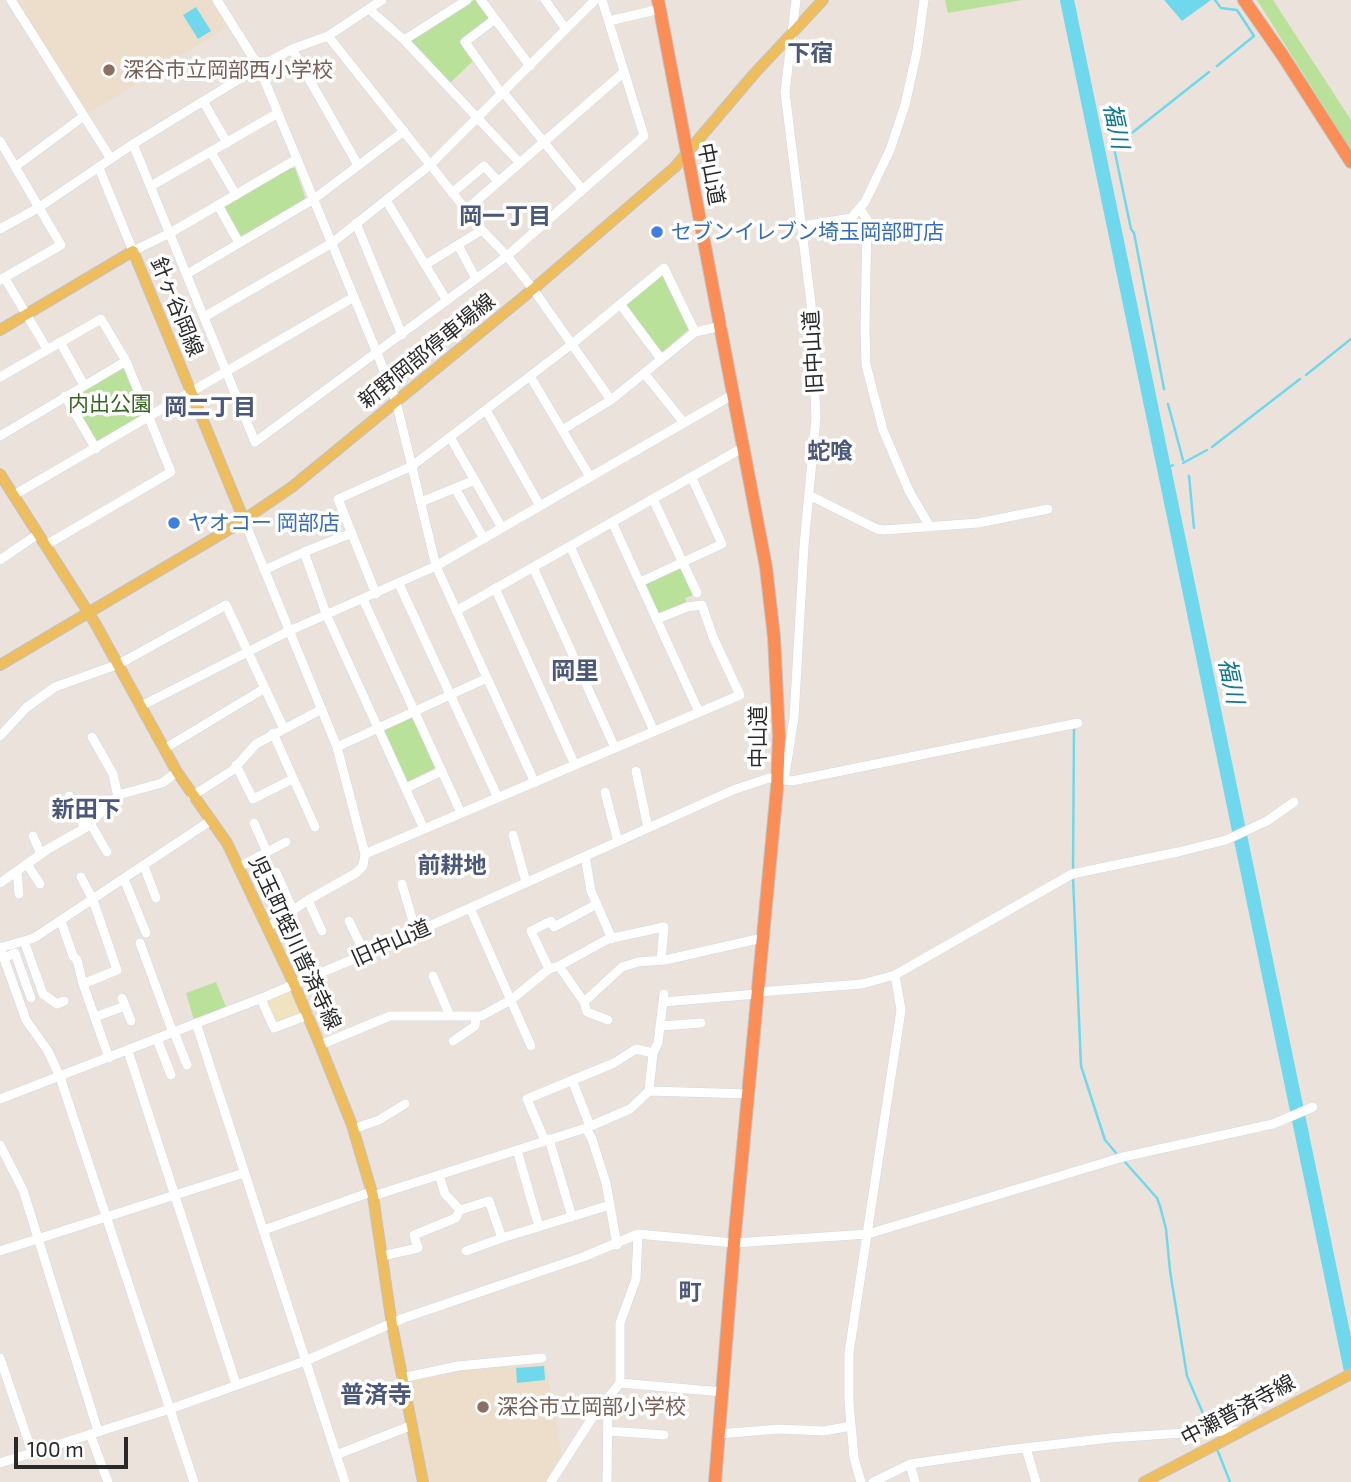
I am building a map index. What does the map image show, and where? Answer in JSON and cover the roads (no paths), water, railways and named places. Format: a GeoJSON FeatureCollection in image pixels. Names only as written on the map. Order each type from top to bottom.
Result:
{"type":"FeatureCollection","features":[{"type":"Feature","properties":{"kind":"highway"},"geometry":{"type":"LineString","coordinates":[[1242,0],[1283,56]]}},
{"type":"Feature","properties":{"kind":"highway"},"geometry":{"type":"LineString","coordinates":[[1251,0],[1283,56],[1351,162]]}},
{"type":"Feature","properties":{"kind":"highway","name":"中山道"},"geometry":{"type":"LineString","coordinates":[[659,5],[766,567],[774,637],[778,715],[777,780],[734,1243],[715,1482]]}},
{"type":"Feature","properties":{"kind":"main road","name":"新野岡部停車場線"},"geometry":{"type":"LineString","coordinates":[[0,665],[244,520],[292,487],[645,194],[689,153],[754,74],[823,0]]}},
{"type":"Feature","properties":{"kind":"main road","name":"針ヶ谷岡線"},"geometry":{"type":"LineString","coordinates":[[0,330],[133,251],[244,520]]}},
{"type":"Feature","properties":{"kind":"main road","name":"児玉町蛭川普済寺線"},"geometry":{"type":"LineString","coordinates":[[0,474],[119,664],[177,772],[228,843],[308,1015],[353,1129],[372,1194],[392,1325],[423,1482]]}},
{"type":"Feature","properties":{"kind":"main road","name":"中瀬普済寺線"},"geometry":{"type":"LineString","coordinates":[[1144,1482],[1347,1376]]}},
{"type":"Feature","properties":{"kind":"street"},"geometry":{"type":"LineString","coordinates":[[11,0],[111,159]]}},
{"type":"Feature","properties":{"kind":"street"},"geometry":{"type":"LineString","coordinates":[[217,0],[259,67],[377,353],[396,401],[436,566],[535,783]]}},
{"type":"Feature","properties":{"kind":"street"},"geometry":{"type":"LineString","coordinates":[[0,229],[38,208],[133,144],[259,67],[328,36],[382,0]]}},
{"type":"Feature","properties":{"kind":"street"},"geometry":{"type":"LineString","coordinates":[[404,40],[467,0]]}},
{"type":"Feature","properties":{"kind":"street"},"geometry":{"type":"LineString","coordinates":[[481,0],[530,66]]}},
{"type":"Feature","properties":{"kind":"street"},"geometry":{"type":"LineString","coordinates":[[545,0],[565,28]]}},
{"type":"Feature","properties":{"kind":"street"},"geometry":{"type":"LineString","coordinates":[[204,317],[332,243],[430,165],[594,0]]}},
{"type":"Feature","properties":{"kind":"street"},"geometry":{"type":"LineString","coordinates":[[133,144],[255,442],[507,256],[644,136],[602,0]]}},
{"type":"Feature","properties":{"kind":"street","name":"旧中山道"},"geometry":{"type":"LineString","coordinates":[[777,780],[785,774],[794,705],[816,418],[811,303],[785,92],[796,0]]}},
{"type":"Feature","properties":{"kind":"street"},"geometry":{"type":"LineString","coordinates":[[802,226],[851,218],[860,209],[890,150],[905,105],[918,51],[924,0]]}},
{"type":"Feature","properties":{"kind":"street"},"geometry":{"type":"LineString","coordinates":[[609,21],[659,5]]}},
{"type":"Feature","properties":{"kind":"street"},"geometry":{"type":"LineString","coordinates":[[369,9],[404,40],[519,162]]}},
{"type":"Feature","properties":{"kind":"street"},"geometry":{"type":"LineString","coordinates":[[495,19],[465,42],[582,189]]}},
{"type":"Feature","properties":{"kind":"street"},"geometry":{"type":"LineString","coordinates":[[328,36],[452,193],[533,289],[611,400]]}},
{"type":"Feature","properties":{"kind":"street"},"geometry":{"type":"LineString","coordinates":[[292,50],[358,165]]}},
{"type":"Feature","properties":{"kind":"street"},"geometry":{"type":"LineString","coordinates":[[466,210],[624,72]]}},
{"type":"Feature","properties":{"kind":"street"},"geometry":{"type":"LineString","coordinates":[[203,102],[227,143]]}},
{"type":"Feature","properties":{"kind":"street"},"geometry":{"type":"LineString","coordinates":[[151,186],[278,113]]}},
{"type":"Feature","properties":{"kind":"street"},"geometry":{"type":"LineString","coordinates":[[15,167],[85,116]]}},
{"type":"Feature","properties":{"kind":"street"},"geometry":{"type":"LineString","coordinates":[[187,274],[314,199],[404,131]]}},
{"type":"Feature","properties":{"kind":"street"},"geometry":{"type":"LineString","coordinates":[[0,141],[61,245],[2,279],[27,314],[47,349]]}},
{"type":"Feature","properties":{"kind":"street"},"geometry":{"type":"LineString","coordinates":[[211,152],[236,195]]}},
{"type":"Feature","properties":{"kind":"street"},"geometry":{"type":"LineString","coordinates":[[99,168],[133,251],[170,233],[297,159]]}},
{"type":"Feature","properties":{"kind":"street"},"geometry":{"type":"LineString","coordinates":[[452,193],[484,166],[498,181]]}},
{"type":"Feature","properties":{"kind":"street"},"geometry":{"type":"LineString","coordinates":[[386,200],[447,301]]}},
{"type":"Feature","properties":{"kind":"street"},"geometry":{"type":"LineString","coordinates":[[218,205],[239,243]]}},
{"type":"Feature","properties":{"kind":"street"},"geometry":{"type":"LineString","coordinates":[[860,209],[867,219],[864,329],[866,365],[883,430],[892,453],[909,491],[930,527]]}},
{"type":"Feature","properties":{"kind":"street"},"geometry":{"type":"LineString","coordinates":[[356,223],[402,335]]}},
{"type":"Feature","properties":{"kind":"street"},"geometry":{"type":"LineString","coordinates":[[425,265],[482,230]]}},
{"type":"Feature","properties":{"kind":"street"},"geometry":{"type":"LineString","coordinates":[[458,245],[476,279]]}},
{"type":"Feature","properties":{"kind":"street"},"geometry":{"type":"LineString","coordinates":[[376,593],[338,499],[412,466],[572,344],[664,268],[695,332]]}},
{"type":"Feature","properties":{"kind":"street"},"geometry":{"type":"LineString","coordinates":[[14,495],[354,297]]}},
{"type":"Feature","properties":{"kind":"street"},"geometry":{"type":"LineString","coordinates":[[620,304],[661,359]]}},
{"type":"Feature","properties":{"kind":"street"},"geometry":{"type":"LineString","coordinates":[[0,377],[100,319],[126,361],[171,472],[46,545]]}},
{"type":"Feature","properties":{"kind":"street"},"geometry":{"type":"LineString","coordinates":[[562,430],[611,400],[695,332],[722,326]]}},
{"type":"Feature","properties":{"kind":"street"},"geometry":{"type":"LineString","coordinates":[[60,342],[84,385]]}},
{"type":"Feature","properties":{"kind":"street"},"geometry":{"type":"LineString","coordinates":[[0,436],[126,361]]}},
{"type":"Feature","properties":{"kind":"street"},"geometry":{"type":"LineString","coordinates":[[644,373],[684,423]]}},
{"type":"Feature","properties":{"kind":"street"},"geometry":{"type":"LineString","coordinates":[[530,376],[590,477]]}},
{"type":"Feature","properties":{"kind":"street"},"geometry":{"type":"LineString","coordinates":[[141,706],[289,631],[436,566],[734,394]]}},
{"type":"Feature","properties":{"kind":"street"},"geometry":{"type":"LineString","coordinates":[[65,396],[96,449]]}},
{"type":"Feature","properties":{"kind":"street"},"geometry":{"type":"LineString","coordinates":[[486,410],[540,506]]}},
{"type":"Feature","properties":{"kind":"street"},"geometry":{"type":"LineString","coordinates":[[450,437],[502,528]]}},
{"type":"Feature","properties":{"kind":"street"},"geometry":{"type":"LineString","coordinates":[[456,611],[744,447]]}},
{"type":"Feature","properties":{"kind":"street"},"geometry":{"type":"LineString","coordinates":[[640,582],[722,544],[692,478]]}},
{"type":"Feature","properties":{"kind":"street"},"geometry":{"type":"LineString","coordinates":[[421,502],[475,480]]}},
{"type":"Feature","properties":{"kind":"street"},"geometry":{"type":"LineString","coordinates":[[456,488],[484,539]]}},
{"type":"Feature","properties":{"kind":"street"},"geometry":{"type":"LineString","coordinates":[[809,495],[877,529],[978,523],[1048,509]]}},
{"type":"Feature","properties":{"kind":"street"},"geometry":{"type":"LineString","coordinates":[[653,499],[696,593]]}},
{"type":"Feature","properties":{"kind":"street"},"geometry":{"type":"LineString","coordinates":[[244,520],[337,747],[365,854],[363,866],[356,873],[293,909],[268,927]]}},
{"type":"Feature","properties":{"kind":"street"},"geometry":{"type":"LineString","coordinates":[[612,522],[699,712]]}},
{"type":"Feature","properties":{"kind":"street"},"geometry":{"type":"LineString","coordinates":[[264,570],[352,533]]}},
{"type":"Feature","properties":{"kind":"street"},"geometry":{"type":"LineString","coordinates":[[0,560],[38,534]]}},
{"type":"Feature","properties":{"kind":"street"},"geometry":{"type":"LineString","coordinates":[[570,546],[654,732]]}},
{"type":"Feature","properties":{"kind":"street"},"geometry":{"type":"LineString","coordinates":[[303,552],[327,616],[425,829]]}},
{"type":"Feature","properties":{"kind":"street"},"geometry":{"type":"LineString","coordinates":[[533,567],[615,748]]}},
{"type":"Feature","properties":{"kind":"street"},"geometry":{"type":"LineString","coordinates":[[399,583],[498,798]]}},
{"type":"Feature","properties":{"kind":"street"},"geometry":{"type":"LineString","coordinates":[[495,589],[575,765]]}},
{"type":"Feature","properties":{"kind":"street"},"geometry":{"type":"LineString","coordinates":[[363,599],[461,813]]}},
{"type":"Feature","properties":{"kind":"street"},"geometry":{"type":"LineString","coordinates":[[0,736],[42,695],[55,687],[119,664],[226,605],[283,727]]}},
{"type":"Feature","properties":{"kind":"street"},"geometry":{"type":"LineString","coordinates":[[365,854],[740,695],[713,637],[702,605],[687,607],[657,620]]}},
{"type":"Feature","properties":{"kind":"street"},"geometry":{"type":"LineString","coordinates":[[337,747],[487,678]]}},
{"type":"Feature","properties":{"kind":"street"},"geometry":{"type":"LineString","coordinates":[[164,749],[265,688]]}},
{"type":"Feature","properties":{"kind":"street"},"geometry":{"type":"LineString","coordinates":[[778,715],[794,705]]}},
{"type":"Feature","properties":{"kind":"street"},"geometry":{"type":"LineString","coordinates":[[192,796],[236,765],[256,744],[283,727],[322,709]]}},
{"type":"Feature","properties":{"kind":"street","name":"旧中山道"},"geometry":{"type":"LineString","coordinates":[[0,1099],[261,999],[733,790],[769,778],[792,781],[1077,723]]}},
{"type":"Feature","properties":{"kind":"street"},"geometry":{"type":"LineString","coordinates":[[273,733],[315,827]]}},
{"type":"Feature","properties":{"kind":"street"},"geometry":{"type":"LineString","coordinates":[[92,737],[113,774],[118,797]]}},
{"type":"Feature","properties":{"kind":"street"},"geometry":{"type":"LineString","coordinates":[[236,765],[253,799],[293,779]]}},
{"type":"Feature","properties":{"kind":"street"},"geometry":{"type":"LineString","coordinates":[[406,788],[442,771]]}},
{"type":"Feature","properties":{"kind":"street"},"geometry":{"type":"LineString","coordinates":[[636,771],[648,828]]}},
{"type":"Feature","properties":{"kind":"street"},"geometry":{"type":"LineString","coordinates":[[0,883],[88,826],[118,797],[162,783],[177,772]]}},
{"type":"Feature","properties":{"kind":"street"},"geometry":{"type":"LineString","coordinates":[[605,792],[618,842]]}},
{"type":"Feature","properties":{"kind":"street"},"geometry":{"type":"LineString","coordinates":[[69,796],[107,852]]}},
{"type":"Feature","properties":{"kind":"street"},"geometry":{"type":"LineString","coordinates":[[264,1230],[588,1127],[630,1109],[649,1091],[653,1053],[659,1044],[664,998],[862,984],[895,975],[1072,874],[1226,840],[1267,821],[1294,802]]}},
{"type":"Feature","properties":{"kind":"street"},"geometry":{"type":"LineString","coordinates":[[194,1482],[60,1077],[48,1051],[26,1020],[0,947],[34,938],[210,821]]}},
{"type":"Feature","properties":{"kind":"street"},"geometry":{"type":"LineString","coordinates":[[254,823],[267,852]]}},
{"type":"Feature","properties":{"kind":"street"},"geometry":{"type":"LineString","coordinates":[[513,835],[526,883]]}},
{"type":"Feature","properties":{"kind":"street"},"geometry":{"type":"LineString","coordinates":[[33,836],[41,854]]}},
{"type":"Feature","properties":{"kind":"street"},"geometry":{"type":"LineString","coordinates":[[239,867],[286,842]]}},
{"type":"Feature","properties":{"kind":"street"},"geometry":{"type":"LineString","coordinates":[[585,856],[591,891],[612,939]]}},
{"type":"Feature","properties":{"kind":"street"},"geometry":{"type":"LineString","coordinates":[[27,864],[40,884]]}},
{"type":"Feature","properties":{"kind":"street"},"geometry":{"type":"LineString","coordinates":[[144,866],[156,898]]}},
{"type":"Feature","properties":{"kind":"street"},"geometry":{"type":"LineString","coordinates":[[17,871],[19,894]]}},
{"type":"Feature","properties":{"kind":"street"},"geometry":{"type":"LineString","coordinates":[[276,872],[293,909]]}},
{"type":"Feature","properties":{"kind":"street"},"geometry":{"type":"LineString","coordinates":[[81,877],[93,900],[117,970],[83,984]]}},
{"type":"Feature","properties":{"kind":"street"},"geometry":{"type":"LineString","coordinates":[[124,879],[146,933]]}},
{"type":"Feature","properties":{"kind":"street"},"geometry":{"type":"LineString","coordinates":[[402,884],[416,932]]}},
{"type":"Feature","properties":{"kind":"street"},"geometry":{"type":"LineString","coordinates":[[308,900],[322,931]]}},
{"type":"Feature","properties":{"kind":"street"},"geometry":{"type":"LineString","coordinates":[[597,904],[555,927],[551,921],[531,931],[554,967],[584,1002],[587,1012],[608,1020]]}},
{"type":"Feature","properties":{"kind":"street"},"geometry":{"type":"LineString","coordinates":[[470,908],[531,1046]]}},
{"type":"Feature","properties":{"kind":"street"},"geometry":{"type":"LineString","coordinates":[[61,921],[73,956],[77,960],[109,1058]]}},
{"type":"Feature","properties":{"kind":"street"},"geometry":{"type":"LineString","coordinates":[[349,922],[365,954]]}},
{"type":"Feature","properties":{"kind":"street"},"geometry":{"type":"LineString","coordinates":[[320,1045],[390,1016],[481,1016],[511,1000],[554,967],[612,939],[664,927],[662,960]]}},
{"type":"Feature","properties":{"kind":"street"},"geometry":{"type":"LineString","coordinates":[[584,1002],[622,967],[638,961],[662,960],[762,939]]}},
{"type":"Feature","properties":{"kind":"street"},"geometry":{"type":"LineString","coordinates":[[24,941],[43,994],[57,1004],[64,1001]]}},
{"type":"Feature","properties":{"kind":"street"},"geometry":{"type":"LineString","coordinates":[[140,943],[187,1065]]}},
{"type":"Feature","properties":{"kind":"street"},"geometry":{"type":"LineString","coordinates":[[4,958],[15,953],[31,998]]}},
{"type":"Feature","properties":{"kind":"street"},"geometry":{"type":"LineString","coordinates":[[861,1482],[854,1458],[849,1353],[901,1010],[895,975]]}},
{"type":"Feature","properties":{"kind":"street"},"geometry":{"type":"LineString","coordinates":[[433,976],[450,1016]]}},
{"type":"Feature","properties":{"kind":"street"},"geometry":{"type":"LineString","coordinates":[[261,999],[274,1028],[308,1015]]}},
{"type":"Feature","properties":{"kind":"street"},"geometry":{"type":"LineString","coordinates":[[95,1017],[123,1002],[131,1021]]}},
{"type":"Feature","properties":{"kind":"street"},"geometry":{"type":"LineString","coordinates":[[453,1041],[475,1026],[475,1016]]}},
{"type":"Feature","properties":{"kind":"street"},"geometry":{"type":"LineString","coordinates":[[197,1023],[345,1482]]}},
{"type":"Feature","properties":{"kind":"street"},"geometry":{"type":"LineString","coordinates":[[661,1026],[701,1023]]}},
{"type":"Feature","properties":{"kind":"street"},"geometry":{"type":"LineString","coordinates":[[157,1039],[171,1075]]}},
{"type":"Feature","properties":{"kind":"street"},"geometry":{"type":"LineString","coordinates":[[572,1217],[547,1140],[527,1099],[614,1063],[636,1049],[653,1053]]}},
{"type":"Feature","properties":{"kind":"street"},"geometry":{"type":"LineString","coordinates":[[128,1051],[236,1384]]}},
{"type":"Feature","properties":{"kind":"street"},"geometry":{"type":"LineString","coordinates":[[572,1080],[606,1183],[617,1245]]}},
{"type":"Feature","properties":{"kind":"street"},"geometry":{"type":"LineString","coordinates":[[649,1091],[749,1094]]}},
{"type":"Feature","properties":{"kind":"street"},"geometry":{"type":"LineString","coordinates":[[353,1129],[379,1120],[405,1104]]}},
{"type":"Feature","properties":{"kind":"street"},"geometry":{"type":"LineString","coordinates":[[0,1463],[170,1409],[306,1361],[404,1318],[617,1245],[638,1234],[734,1243],[868,1234],[1123,1157],[1273,1124],[1312,1108]]}},
{"type":"Feature","properties":{"kind":"street"},"geometry":{"type":"LineString","coordinates":[[0,1145],[23,1190],[108,1482]]}},
{"type":"Feature","properties":{"kind":"street"},"geometry":{"type":"LineString","coordinates":[[517,1150],[539,1227]]}},
{"type":"Feature","properties":{"kind":"street"},"geometry":{"type":"LineString","coordinates":[[0,1251],[244,1173]]}},
{"type":"Feature","properties":{"kind":"street"},"geometry":{"type":"LineString","coordinates":[[439,1175],[445,1194],[460,1210]]}},
{"type":"Feature","properties":{"kind":"street"},"geometry":{"type":"LineString","coordinates":[[382,1256],[418,1248],[414,1234],[456,1217],[460,1210],[489,1201],[502,1238]]}},
{"type":"Feature","properties":{"kind":"street"},"geometry":{"type":"LineString","coordinates":[[466,1251],[610,1205]]}},
{"type":"Feature","properties":{"kind":"street"},"geometry":{"type":"LineString","coordinates":[[551,1482],[594,1415],[620,1383],[620,1322],[636,1279],[638,1234]]}},
{"type":"Feature","properties":{"kind":"street"},"geometry":{"type":"LineString","coordinates":[[0,1358],[32,1452]]}},
{"type":"Feature","properties":{"kind":"street"},"geometry":{"type":"LineString","coordinates":[[402,1377],[458,1366],[542,1358]]}},
{"type":"Feature","properties":{"kind":"street"},"geometry":{"type":"LineString","coordinates":[[620,1383],[722,1392]]}},
{"type":"Feature","properties":{"kind":"street"},"geometry":{"type":"LineString","coordinates":[[607,1482],[608,1399]]}},
{"type":"Feature","properties":{"kind":"street"},"geometry":{"type":"LineString","coordinates":[[336,1455],[410,1426]]}},
{"type":"Feature","properties":{"kind":"street"},"geometry":{"type":"LineString","coordinates":[[719,1434],[779,1429],[824,1431],[852,1426]]}},
{"type":"Feature","properties":{"kind":"street"},"geometry":{"type":"LineString","coordinates":[[608,1431],[664,1435]]}},
{"type":"Feature","properties":{"kind":"street"},"geometry":{"type":"LineString","coordinates":[[873,1482],[910,1464],[1110,1438],[1239,1431]]}},
{"type":"Feature","properties":{"kind":"street"},"geometry":{"type":"LineString","coordinates":[[1026,1448],[1037,1482]]}},
{"type":"Feature","properties":{"kind":"street"},"geometry":{"type":"LineString","coordinates":[[910,1464],[915,1482]]}},
{"type":"Feature","properties":{"kind":"water"},"geometry":{"type":"Polygon","coordinates":[[[1164,0],[1211,0],[1182,21],[1164,0]]]}},
{"type":"Feature","properties":{"kind":"water"},"geometry":{"type":"Polygon","coordinates":[[[196,7],[211,31],[198,39],[183,15],[196,7]]]}},
{"type":"Feature","properties":{"kind":"water"},"geometry":{"type":"Polygon","coordinates":[[[544,1366],[545,1380],[517,1383],[516,1368],[544,1366]]]}},
{"type":"Feature","properties":{"kind":"waterway","name":"福川"},"geometry":{"type":"LineString","coordinates":[[1067,0],[1351,1371]]}},
{"type":"Feature","properties":{"kind":"waterway"},"geometry":{"type":"LineString","coordinates":[[1215,0],[1221,8],[1237,10],[1254,36],[1217,66]]}},
{"type":"Feature","properties":{"kind":"waterway"},"geometry":{"type":"LineString","coordinates":[[1123,140],[1209,72]]}},
{"type":"Feature","properties":{"kind":"waterway"},"geometry":{"type":"LineString","coordinates":[[1114,148],[1134,233],[1164,389]]}},
{"type":"Feature","properties":{"kind":"waterway"},"geometry":{"type":"LineString","coordinates":[[1306,375],[1351,339]]}},
{"type":"Feature","properties":{"kind":"waterway"},"geometry":{"type":"LineString","coordinates":[[1212,447],[1300,379]]}},
{"type":"Feature","properties":{"kind":"waterway"},"geometry":{"type":"LineString","coordinates":[[1168,404],[1183,460]]}},
{"type":"Feature","properties":{"kind":"waterway"},"geometry":{"type":"LineString","coordinates":[[1183,463],[1207,450]]}},
{"type":"Feature","properties":{"kind":"waterway"},"geometry":{"type":"LineString","coordinates":[[1165,469],[1173,465]]}},
{"type":"Feature","properties":{"kind":"waterway"},"geometry":{"type":"LineString","coordinates":[[1189,476],[1194,528]]}},
{"type":"Feature","properties":{"kind":"waterway"},"geometry":{"type":"LineString","coordinates":[[1073,871],[1074,727]]}},
{"type":"Feature","properties":{"kind":"waterway"},"geometry":{"type":"LineString","coordinates":[[1073,878],[1081,1066],[1105,1140],[1116,1153]]}},
{"type":"Feature","properties":{"kind":"waterway"},"geometry":{"type":"LineString","coordinates":[[1125,1162],[1157,1198],[1160,1206],[1166,1229],[1187,1376],[1210,1430]]}},
{"type":"Feature","properties":{"kind":"waterway"},"geometry":{"type":"LineString","coordinates":[[1217,1449],[1230,1482]]}},
{"type":"Feature","properties":{"kind":"place","name":"深谷市立岡部西小学校"},"geometry":{"type":"Point","coordinates":[109,70]}},
{"type":"Feature","properties":{"kind":"place","name":"セブンイレブン埼玉岡部町店"},"geometry":{"type":"Point","coordinates":[657,232]}},
{"type":"Feature","properties":{"kind":"place","name":"ヤオコー 岡部店"},"geometry":{"type":"Point","coordinates":[174,523]}},
{"type":"Feature","properties":{"kind":"place","name":"深谷市立岡部小学校"},"geometry":{"type":"Point","coordinates":[483,1407]}},
{"type":"Feature","properties":{"kind":"district","name":"下宿"},"geometry":{"type":"Point","coordinates":[810,53]}},
{"type":"Feature","properties":{"kind":"district","name":"岡一丁目"},"geometry":{"type":"Point","coordinates":[505,216]}},
{"type":"Feature","properties":{"kind":"district","name":"岡二丁目"},"geometry":{"type":"Point","coordinates":[210,407]}},
{"type":"Feature","properties":{"kind":"district","name":"蛇喰"},"geometry":{"type":"Point","coordinates":[830,451]}},
{"type":"Feature","properties":{"kind":"district","name":"岡里"},"geometry":{"type":"Point","coordinates":[575,671]}},
{"type":"Feature","properties":{"kind":"district","name":"新田下"},"geometry":{"type":"Point","coordinates":[86,809]}},
{"type":"Feature","properties":{"kind":"district","name":"前耕地"},"geometry":{"type":"Point","coordinates":[452,865]}},
{"type":"Feature","properties":{"kind":"district","name":"町"},"geometry":{"type":"Point","coordinates":[690,1292]}},
{"type":"Feature","properties":{"kind":"district","name":"普済寺"},"geometry":{"type":"Point","coordinates":[376,1395]}},
{"type":"Feature","properties":{"kind":"park label","name":"内出公園"},"geometry":{"type":"Point","coordinates":[110,404]}}]}
